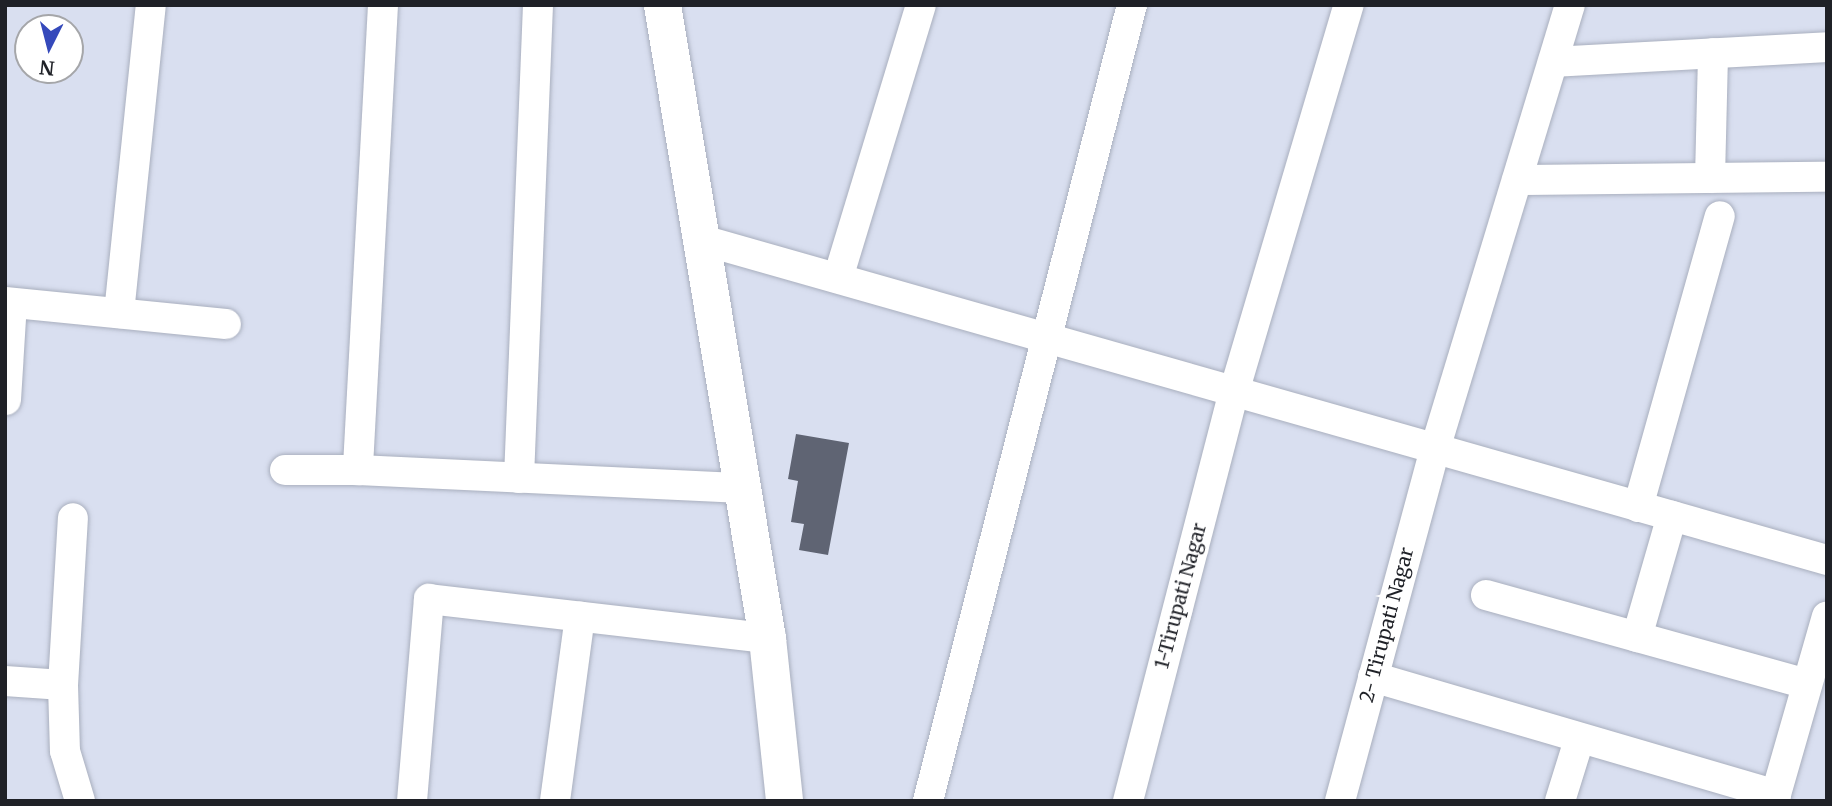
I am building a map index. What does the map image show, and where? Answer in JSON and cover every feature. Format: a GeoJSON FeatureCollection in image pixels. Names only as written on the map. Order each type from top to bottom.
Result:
{"type":"FeatureCollection","features":[{"type":"Feature","properties":{"kind":"street"},"geometry":{"type":"LineString","coordinates":[[119,313],[151,5]]}},
{"type":"Feature","properties":{"kind":"street"},"geometry":{"type":"LineString","coordinates":[[358,470],[383,5]]}},
{"type":"Feature","properties":{"kind":"street"},"geometry":{"type":"LineString","coordinates":[[519,478],[538,5]]}},
{"type":"Feature","properties":{"kind":"street"},"geometry":{"type":"LineString","coordinates":[[662,5],[767,638],[784,801]]}},
{"type":"Feature","properties":{"kind":"street"},"geometry":{"type":"LineString","coordinates":[[838,278],[921,5]]}},
{"type":"Feature","properties":{"kind":"street"},"geometry":{"type":"LineString","coordinates":[[928,801],[1044,337],[1132,5]]}},
{"type":"Feature","properties":{"kind":"street","name":"1-Tirupati Nagar"},"geometry":{"type":"LineString","coordinates":[[1128,801],[1234,392],[1349,5]]}},
{"type":"Feature","properties":{"kind":"street","name":"2- Tirupati Nagar"},"geometry":{"type":"LineString","coordinates":[[1340,801],[1435,449],[1570,5]]}},
{"type":"Feature","properties":{"kind":"street"},"geometry":{"type":"LineString","coordinates":[[1553,62],[1827,47]]}},
{"type":"Feature","properties":{"kind":"street"},"geometry":{"type":"LineString","coordinates":[[1710,178],[1713,53]]}},
{"type":"Feature","properties":{"kind":"street"},"geometry":{"type":"LineString","coordinates":[[1517,180],[1827,177]]}},
{"type":"Feature","properties":{"kind":"street"},"geometry":{"type":"LineString","coordinates":[[1639,507],[1720,216]]}},
{"type":"Feature","properties":{"kind":"street"},"geometry":{"type":"LineString","coordinates":[[702,240],[1827,560]]}},
{"type":"Feature","properties":{"kind":"street"},"geometry":{"type":"LineString","coordinates":[[6,400],[8,303],[226,324]]}},
{"type":"Feature","properties":{"kind":"street"},"geometry":{"type":"LineString","coordinates":[[285,470],[358,470],[743,488]]}},
{"type":"Feature","properties":{"kind":"street"},"geometry":{"type":"LineString","coordinates":[[1637,637],[1672,516]]}},
{"type":"Feature","properties":{"kind":"street"},"geometry":{"type":"LineString","coordinates":[[73,518],[63,685],[65,751],[80,801]]}},
{"type":"Feature","properties":{"kind":"street"},"geometry":{"type":"LineString","coordinates":[[1486,595],[1807,684]]}},
{"type":"Feature","properties":{"kind":"street"},"geometry":{"type":"LineString","coordinates":[[412,801],[429,599],[767,638]]}},
{"type":"Feature","properties":{"kind":"street"},"geometry":{"type":"LineString","coordinates":[[1373,677],[1775,798],[1827,616]]}},
{"type":"Feature","properties":{"kind":"street"},"geometry":{"type":"LineString","coordinates":[[555,801],[580,617]]}},
{"type":"Feature","properties":{"kind":"street"},"geometry":{"type":"LineString","coordinates":[[5,681],[63,685]]}},
{"type":"Feature","properties":{"kind":"street"},"geometry":{"type":"LineString","coordinates":[[1560,801],[1579,740]]}},
{"type":"Feature","properties":{"kind":"building"},"geometry":{"type":"Polygon","coordinates":[[[796,434],[849,443],[828,555],[799,550],[804,524],[791,522],[798,481],[788,479],[796,434]]]}}]}
